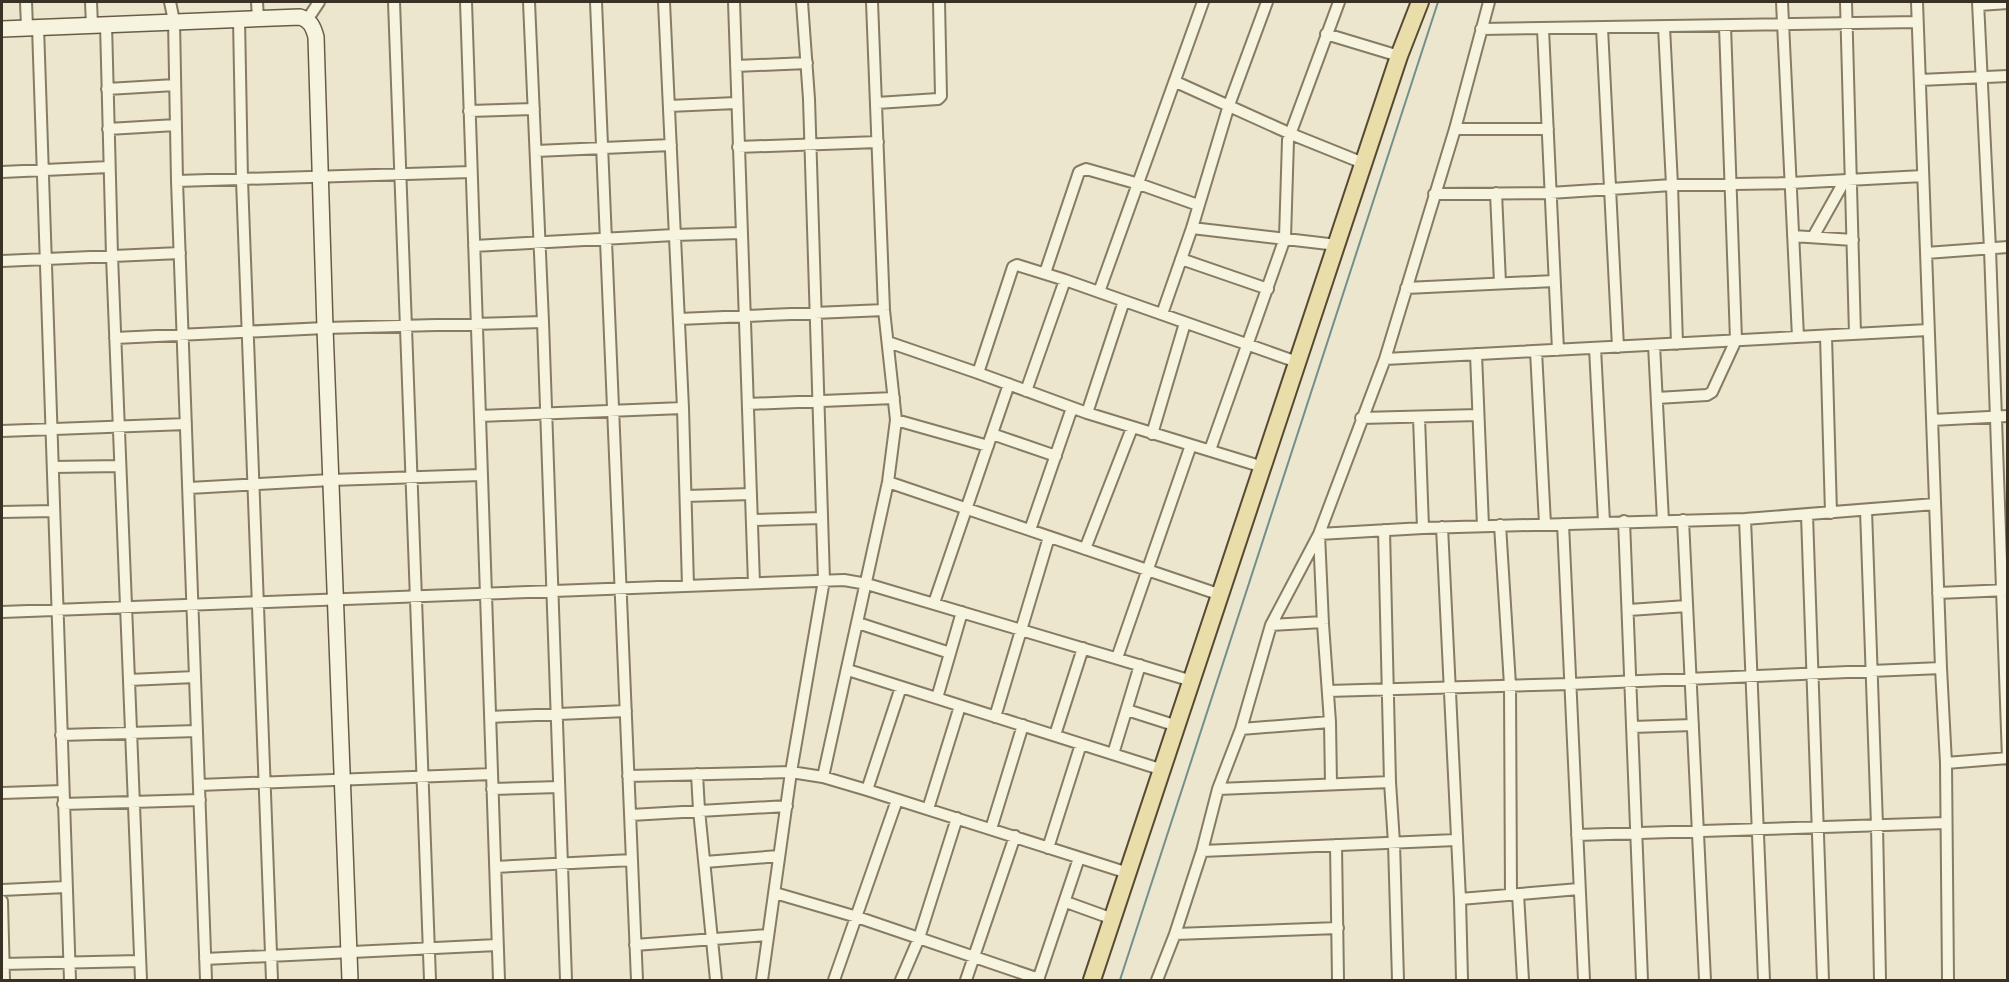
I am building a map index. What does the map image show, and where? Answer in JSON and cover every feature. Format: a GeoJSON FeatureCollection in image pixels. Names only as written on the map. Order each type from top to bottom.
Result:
{"type":"FeatureCollection","features":[{"type":"Feature","properties":{"kind":"main road"},"geometry":{"type":"LineString","coordinates":[[1092,981],[1399,56],[1420,2]]}},
{"type":"Feature","properties":{"kind":"street"},"geometry":{"type":"LineString","coordinates":[[26,2],[33,27],[42,170],[70,981]]}},
{"type":"Feature","properties":{"kind":"street"},"geometry":{"type":"LineString","coordinates":[[91,2],[99,25],[107,89],[141,981]]}},
{"type":"Feature","properties":{"kind":"street"},"geometry":{"type":"LineString","coordinates":[[170,2],[174,21],[182,334],[206,981]]}},
{"type":"Feature","properties":{"kind":"street"},"geometry":{"type":"LineString","coordinates":[[257,2],[258,18]]}},
{"type":"Feature","properties":{"kind":"street"},"geometry":{"type":"LineString","coordinates":[[307,20],[320,2]]}},
{"type":"Feature","properties":{"kind":"street"},"geometry":{"type":"LineString","coordinates":[[394,2],[430,981]]}},
{"type":"Feature","properties":{"kind":"street"},"geometry":{"type":"LineString","coordinates":[[466,2],[499,981]]}},
{"type":"Feature","properties":{"kind":"street"},"geometry":{"type":"LineString","coordinates":[[529,2],[543,322],[566,981]]}},
{"type":"Feature","properties":{"kind":"street"},"geometry":{"type":"LineString","coordinates":[[596,2],[637,981]]}},
{"type":"Feature","properties":{"kind":"street"},"geometry":{"type":"LineString","coordinates":[[664,2],[683,408],[688,586]]}},
{"type":"Feature","properties":{"kind":"street"},"geometry":{"type":"LineString","coordinates":[[734,2],[754,583]]}},
{"type":"Feature","properties":{"kind":"street"},"geometry":{"type":"LineString","coordinates":[[762,981],[791,772],[824,580],[811,145],[802,2]]}},
{"type":"Feature","properties":{"kind":"street"},"geometry":{"type":"LineString","coordinates":[[824,777],[888,482],[896,420],[884,310],[872,2]]}},
{"type":"Feature","properties":{"kind":"street"},"geometry":{"type":"LineString","coordinates":[[877,103],[938,99],[940,96],[939,2]]}},
{"type":"Feature","properties":{"kind":"street"},"geometry":{"type":"LineString","coordinates":[[1099,292],[1203,2]]}},
{"type":"Feature","properties":{"kind":"street"},"geometry":{"type":"LineString","coordinates":[[1162,315],[1192,228],[1229,105],[1267,2]]}},
{"type":"Feature","properties":{"kind":"street"},"geometry":{"type":"LineString","coordinates":[[1210,450],[1285,238],[1287,146],[1339,2]]}},
{"type":"Feature","properties":{"kind":"street"},"geometry":{"type":"LineString","coordinates":[[1157,981],[1202,851],[1218,789],[1241,729],[1271,626],[1319,534],[1385,359],[1455,129],[1489,2]]}},
{"type":"Feature","properties":{"kind":"street"},"geometry":{"type":"LineString","coordinates":[[1782,2],[1798,337]]}},
{"type":"Feature","properties":{"kind":"street"},"geometry":{"type":"LineString","coordinates":[[1846,2],[1848,180],[1853,240],[1855,334]]}},
{"type":"Feature","properties":{"kind":"street"},"geometry":{"type":"LineString","coordinates":[[1917,2],[1946,763],[1948,981]]}},
{"type":"Feature","properties":{"kind":"street"},"geometry":{"type":"LineString","coordinates":[[1946,763],[2007,759],[2002,417],[1990,249],[1979,3],[2007,3]]}},
{"type":"Feature","properties":{"kind":"street"},"geometry":{"type":"LineString","coordinates":[[2,29],[300,17],[307,20],[313,27],[316,37],[350,981]]}},
{"type":"Feature","properties":{"kind":"street"},"geometry":{"type":"LineString","coordinates":[[240,19],[242,180],[272,981]]}},
{"type":"Feature","properties":{"kind":"street"},"geometry":{"type":"LineString","coordinates":[[1480,29],[1917,22]]}},
{"type":"Feature","properties":{"kind":"street"},"geometry":{"type":"LineString","coordinates":[[1657,398],[1707,395],[1712,392],[1736,340],[1725,26]]}},
{"type":"Feature","properties":{"kind":"street"},"geometry":{"type":"LineString","coordinates":[[1664,27],[1677,344]]}},
{"type":"Feature","properties":{"kind":"street"},"geometry":{"type":"LineString","coordinates":[[1602,28],[1618,347]]}},
{"type":"Feature","properties":{"kind":"street"},"geometry":{"type":"LineString","coordinates":[[1543,29],[1558,350]]}},
{"type":"Feature","properties":{"kind":"street"},"geometry":{"type":"LineString","coordinates":[[1326,34],[1399,56]]}},
{"type":"Feature","properties":{"kind":"street"},"geometry":{"type":"LineString","coordinates":[[736,66],[807,63]]}},
{"type":"Feature","properties":{"kind":"street"},"geometry":{"type":"LineString","coordinates":[[1920,80],[2007,76]]}},
{"type":"Feature","properties":{"kind":"street"},"geometry":{"type":"LineString","coordinates":[[1176,82],[1290,134],[1364,163]]}},
{"type":"Feature","properties":{"kind":"street"},"geometry":{"type":"LineString","coordinates":[[107,89],[175,86]]}},
{"type":"Feature","properties":{"kind":"street"},"geometry":{"type":"LineString","coordinates":[[669,106],[736,103]]}},
{"type":"Feature","properties":{"kind":"street"},"geometry":{"type":"LineString","coordinates":[[469,111],[534,109]]}},
{"type":"Feature","properties":{"kind":"street"},"geometry":{"type":"LineString","coordinates":[[108,129],[176,125]]}},
{"type":"Feature","properties":{"kind":"street"},"geometry":{"type":"LineString","coordinates":[[1455,129],[1548,129]]}},
{"type":"Feature","properties":{"kind":"street"},"geometry":{"type":"LineString","coordinates":[[738,147],[878,142]]}},
{"type":"Feature","properties":{"kind":"street"},"geometry":{"type":"LineString","coordinates":[[536,151],[670,145]]}},
{"type":"Feature","properties":{"kind":"street"},"geometry":{"type":"LineString","coordinates":[[2,172],[109,167]]}},
{"type":"Feature","properties":{"kind":"street"},"geometry":{"type":"LineString","coordinates":[[1045,273],[1079,172],[1086,169],[1139,184],[1198,205]]}},
{"type":"Feature","properties":{"kind":"street"},"geometry":{"type":"LineString","coordinates":[[177,181],[471,172]]}},
{"type":"Feature","properties":{"kind":"street"},"geometry":{"type":"LineString","coordinates":[[1434,194],[1550,193],[1672,185],[1791,183],[1923,176]]}},
{"type":"Feature","properties":{"kind":"street"},"geometry":{"type":"LineString","coordinates":[[1813,237],[1848,180]]}},
{"type":"Feature","properties":{"kind":"street"},"geometry":{"type":"LineString","coordinates":[[1496,193],[1500,283]]}},
{"type":"Feature","properties":{"kind":"street"},"geometry":{"type":"LineString","coordinates":[[1192,228],[1337,245]]}},
{"type":"Feature","properties":{"kind":"street"},"geometry":{"type":"LineString","coordinates":[[474,246],[741,233]]}},
{"type":"Feature","properties":{"kind":"street"},"geometry":{"type":"LineString","coordinates":[[1793,236],[1853,240]]}},
{"type":"Feature","properties":{"kind":"street"},"geometry":{"type":"LineString","coordinates":[[1926,253],[2007,247]]}},
{"type":"Feature","properties":{"kind":"street"},"geometry":{"type":"LineString","coordinates":[[2,261],[180,254]]}},
{"type":"Feature","properties":{"kind":"street"},"geometry":{"type":"LineString","coordinates":[[1181,259],[1268,289]]}},
{"type":"Feature","properties":{"kind":"street"},"geometry":{"type":"LineString","coordinates":[[978,373],[1013,267],[1017,265],[1297,362]]}},
{"type":"Feature","properties":{"kind":"street"},"geometry":{"type":"LineString","coordinates":[[1026,391],[1065,280]]}},
{"type":"Feature","properties":{"kind":"street"},"geometry":{"type":"LineString","coordinates":[[1406,288],[1554,281]]}},
{"type":"Feature","properties":{"kind":"street"},"geometry":{"type":"LineString","coordinates":[[1087,413],[1124,301]]}},
{"type":"Feature","properties":{"kind":"street"},"geometry":{"type":"LineString","coordinates":[[679,319],[884,310]]}},
{"type":"Feature","properties":{"kind":"street"},"geometry":{"type":"LineString","coordinates":[[115,338],[325,328],[543,322]]}},
{"type":"Feature","properties":{"kind":"street"},"geometry":{"type":"LineString","coordinates":[[1152,434],[1185,323]]}},
{"type":"Feature","properties":{"kind":"street"},"geometry":{"type":"LineString","coordinates":[[1385,359],[1928,330]]}},
{"type":"Feature","properties":{"kind":"street"},"geometry":{"type":"LineString","coordinates":[[1826,336],[1831,513]]}},
{"type":"Feature","properties":{"kind":"street"},"geometry":{"type":"LineString","coordinates":[[888,342],[1072,408],[1263,467]]}},
{"type":"Feature","properties":{"kind":"street"},"geometry":{"type":"LineString","coordinates":[[1654,345],[1663,520]]}},
{"type":"Feature","properties":{"kind":"street"},"geometry":{"type":"LineString","coordinates":[[1594,348],[1604,522]]}},
{"type":"Feature","properties":{"kind":"street"},"geometry":{"type":"LineString","coordinates":[[1536,351],[1545,524]]}},
{"type":"Feature","properties":{"kind":"street"},"geometry":{"type":"LineString","coordinates":[[1476,354],[1483,526]]}},
{"type":"Feature","properties":{"kind":"street"},"geometry":{"type":"LineString","coordinates":[[934,603],[1010,384]]}},
{"type":"Feature","properties":{"kind":"street"},"geometry":{"type":"LineString","coordinates":[[748,404],[894,398]]}},
{"type":"Feature","properties":{"kind":"street"},"geometry":{"type":"LineString","coordinates":[[480,416],[683,408]]}},
{"type":"Feature","properties":{"kind":"street"},"geometry":{"type":"LineString","coordinates":[[1030,530],[1072,408]]}},
{"type":"Feature","properties":{"kind":"street"},"geometry":{"type":"LineString","coordinates":[[1361,418],[1478,415]]}},
{"type":"Feature","properties":{"kind":"street"},"geometry":{"type":"LineString","coordinates":[[1419,417],[1422,528]]}},
{"type":"Feature","properties":{"kind":"street"},"geometry":{"type":"LineString","coordinates":[[1932,420],[2002,417]]}},
{"type":"Feature","properties":{"kind":"street"},"geometry":{"type":"LineString","coordinates":[[896,420],[988,446]]}},
{"type":"Feature","properties":{"kind":"street"},"geometry":{"type":"LineString","coordinates":[[2,431],[186,424]]}},
{"type":"Feature","properties":{"kind":"street"},"geometry":{"type":"LineString","coordinates":[[1085,549],[1132,428]]}},
{"type":"Feature","properties":{"kind":"street"},"geometry":{"type":"LineString","coordinates":[[992,434],[1056,456]]}},
{"type":"Feature","properties":{"kind":"street"},"geometry":{"type":"LineString","coordinates":[[1117,658],[1191,445]]}},
{"type":"Feature","properties":{"kind":"street"},"geometry":{"type":"LineString","coordinates":[[53,467],[120,466]]}},
{"type":"Feature","properties":{"kind":"street"},"geometry":{"type":"LineString","coordinates":[[189,488],[412,476],[481,475]]}},
{"type":"Feature","properties":{"kind":"street"},"geometry":{"type":"LineString","coordinates":[[888,482],[1221,595]]}},
{"type":"Feature","properties":{"kind":"street"},"geometry":{"type":"LineString","coordinates":[[686,496],[751,494]]}},
{"type":"Feature","properties":{"kind":"street"},"geometry":{"type":"LineString","coordinates":[[1319,534],[1442,527],[1745,519],[1935,504]]}},
{"type":"Feature","properties":{"kind":"street"},"geometry":{"type":"LineString","coordinates":[[1866,510],[1880,981]]}},
{"type":"Feature","properties":{"kind":"street"},"geometry":{"type":"LineString","coordinates":[[2,512],[54,511]]}},
{"type":"Feature","properties":{"kind":"street"},"geometry":{"type":"LineString","coordinates":[[1807,514],[1823,981]]}},
{"type":"Feature","properties":{"kind":"street"},"geometry":{"type":"LineString","coordinates":[[752,520],[822,518]]}},
{"type":"Feature","properties":{"kind":"street"},"geometry":{"type":"LineString","coordinates":[[1745,519],[1764,981]]}},
{"type":"Feature","properties":{"kind":"street"},"geometry":{"type":"LineString","coordinates":[[1683,520],[1705,981]]}},
{"type":"Feature","properties":{"kind":"street"},"geometry":{"type":"LineString","coordinates":[[1624,521],[1642,981]]}},
{"type":"Feature","properties":{"kind":"street"},"geometry":{"type":"LineString","coordinates":[[1563,524],[1584,981]]}},
{"type":"Feature","properties":{"kind":"street"},"geometry":{"type":"LineString","coordinates":[[1500,525],[1510,686],[1515,894],[1523,981]]}},
{"type":"Feature","properties":{"kind":"street"},"geometry":{"type":"LineString","coordinates":[[1442,527],[1462,981]]}},
{"type":"Feature","properties":{"kind":"street"},"geometry":{"type":"LineString","coordinates":[[1384,530],[1387,688],[1398,981]]}},
{"type":"Feature","properties":{"kind":"street"},"geometry":{"type":"LineString","coordinates":[[1319,534],[1330,722],[1331,784]]}},
{"type":"Feature","properties":{"kind":"street"},"geometry":{"type":"LineString","coordinates":[[995,717],[1049,537]]}},
{"type":"Feature","properties":{"kind":"street"},"geometry":{"type":"LineString","coordinates":[[2,612],[844,580],[867,584],[934,603],[1192,681]]}},
{"type":"Feature","properties":{"kind":"street"},"geometry":{"type":"LineString","coordinates":[[1938,593],[2005,590]]}},
{"type":"Feature","properties":{"kind":"street"},"geometry":{"type":"LineString","coordinates":[[1629,610],[1687,606]]}},
{"type":"Feature","properties":{"kind":"street"},"geometry":{"type":"LineString","coordinates":[[936,698],[962,612]]}},
{"type":"Feature","properties":{"kind":"street"},"geometry":{"type":"LineString","coordinates":[[1271,626],[1323,622]]}},
{"type":"Feature","properties":{"kind":"street"},"geometry":{"type":"LineString","coordinates":[[858,623],[950,653]]}},
{"type":"Feature","properties":{"kind":"street"},"geometry":{"type":"LineString","coordinates":[[1055,735],[1083,648]]}},
{"type":"Feature","properties":{"kind":"street"},"geometry":{"type":"LineString","coordinates":[[1113,754],[1140,665]]}},
{"type":"Feature","properties":{"kind":"street"},"geometry":{"type":"LineString","coordinates":[[1328,691],[1570,684],[1941,668]]}},
{"type":"Feature","properties":{"kind":"street"},"geometry":{"type":"LineString","coordinates":[[848,670],[1163,770]]}},
{"type":"Feature","properties":{"kind":"street"},"geometry":{"type":"LineString","coordinates":[[129,680],[195,677]]}},
{"type":"Feature","properties":{"kind":"street"},"geometry":{"type":"LineString","coordinates":[[867,790],[902,687]]}},
{"type":"Feature","properties":{"kind":"street"},"geometry":{"type":"LineString","coordinates":[[928,809],[960,706]]}},
{"type":"Feature","properties":{"kind":"street"},"geometry":{"type":"LineString","coordinates":[[1126,710],[1177,726]]}},
{"type":"Feature","properties":{"kind":"street"},"geometry":{"type":"LineString","coordinates":[[490,717],[626,711]]}},
{"type":"Feature","properties":{"kind":"street"},"geometry":{"type":"LineString","coordinates":[[1241,729],[1330,722]]}},
{"type":"Feature","properties":{"kind":"street"},"geometry":{"type":"LineString","coordinates":[[991,829],[1023,725]]}},
{"type":"Feature","properties":{"kind":"street"},"geometry":{"type":"LineString","coordinates":[[1632,727],[1693,725]]}},
{"type":"Feature","properties":{"kind":"street"},"geometry":{"type":"LineString","coordinates":[[61,735],[197,731]]}},
{"type":"Feature","properties":{"kind":"street"},"geometry":{"type":"LineString","coordinates":[[1048,848],[1081,744]]}},
{"type":"Feature","properties":{"kind":"street"},"geometry":{"type":"LineString","coordinates":[[628,776],[791,772],[824,777],[1128,873]]}},
{"type":"Feature","properties":{"kind":"street"},"geometry":{"type":"LineString","coordinates":[[199,785],[492,774]]}},
{"type":"Feature","properties":{"kind":"street"},"geometry":{"type":"LineString","coordinates":[[697,774],[716,981]]}},
{"type":"Feature","properties":{"kind":"street"},"geometry":{"type":"LineString","coordinates":[[1218,789],[1390,782]]}},
{"type":"Feature","properties":{"kind":"street"},"geometry":{"type":"LineString","coordinates":[[492,789],[559,788]]}},
{"type":"Feature","properties":{"kind":"street"},"geometry":{"type":"LineString","coordinates":[[2,793],[63,791]]}},
{"type":"Feature","properties":{"kind":"street"},"geometry":{"type":"LineString","coordinates":[[63,804],[200,800]]}},
{"type":"Feature","properties":{"kind":"street"},"geometry":{"type":"LineString","coordinates":[[834,981],[897,800]]}},
{"type":"Feature","properties":{"kind":"street"},"geometry":{"type":"LineString","coordinates":[[631,815],[787,806]]}},
{"type":"Feature","properties":{"kind":"street"},"geometry":{"type":"LineString","coordinates":[[901,981],[919,938],[957,818]]}},
{"type":"Feature","properties":{"kind":"street"},"geometry":{"type":"LineString","coordinates":[[1577,835],[1946,822]]}},
{"type":"Feature","properties":{"kind":"street"},"geometry":{"type":"LineString","coordinates":[[966,981],[1015,836]]}},
{"type":"Feature","properties":{"kind":"street"},"geometry":{"type":"LineString","coordinates":[[1202,851],[1456,840]]}},
{"type":"Feature","properties":{"kind":"street"},"geometry":{"type":"LineString","coordinates":[[1336,846],[1338,981]]}},
{"type":"Feature","properties":{"kind":"street"},"geometry":{"type":"LineString","coordinates":[[705,862],[779,856]]}},
{"type":"Feature","properties":{"kind":"street"},"geometry":{"type":"LineString","coordinates":[[775,893],[857,917],[1038,980],[1079,858]]}},
{"type":"Feature","properties":{"kind":"street"},"geometry":{"type":"LineString","coordinates":[[495,867],[632,860]]}},
{"type":"Feature","properties":{"kind":"street"},"geometry":{"type":"LineString","coordinates":[[2,890],[66,887]]}},
{"type":"Feature","properties":{"kind":"street"},"geometry":{"type":"LineString","coordinates":[[1460,899],[1579,889]]}},
{"type":"Feature","properties":{"kind":"street"},"geometry":{"type":"LineString","coordinates":[[2,901],[4,981]]}},
{"type":"Feature","properties":{"kind":"street"},"geometry":{"type":"LineString","coordinates":[[1065,902],[1113,919]]}},
{"type":"Feature","properties":{"kind":"street"},"geometry":{"type":"LineString","coordinates":[[1175,934],[1338,928]]}},
{"type":"Feature","properties":{"kind":"street"},"geometry":{"type":"LineString","coordinates":[[635,945],[768,935]]}},
{"type":"Feature","properties":{"kind":"street"},"geometry":{"type":"LineString","coordinates":[[206,959],[497,945]]}},
{"type":"Feature","properties":{"kind":"street"},"geometry":{"type":"LineString","coordinates":[[3,964],[140,961]]}},
{"type":"Feature","properties":{"kind":"waterway"},"geometry":{"type":"LineString","coordinates":[[1120,980],[1438,2]]}}]}
